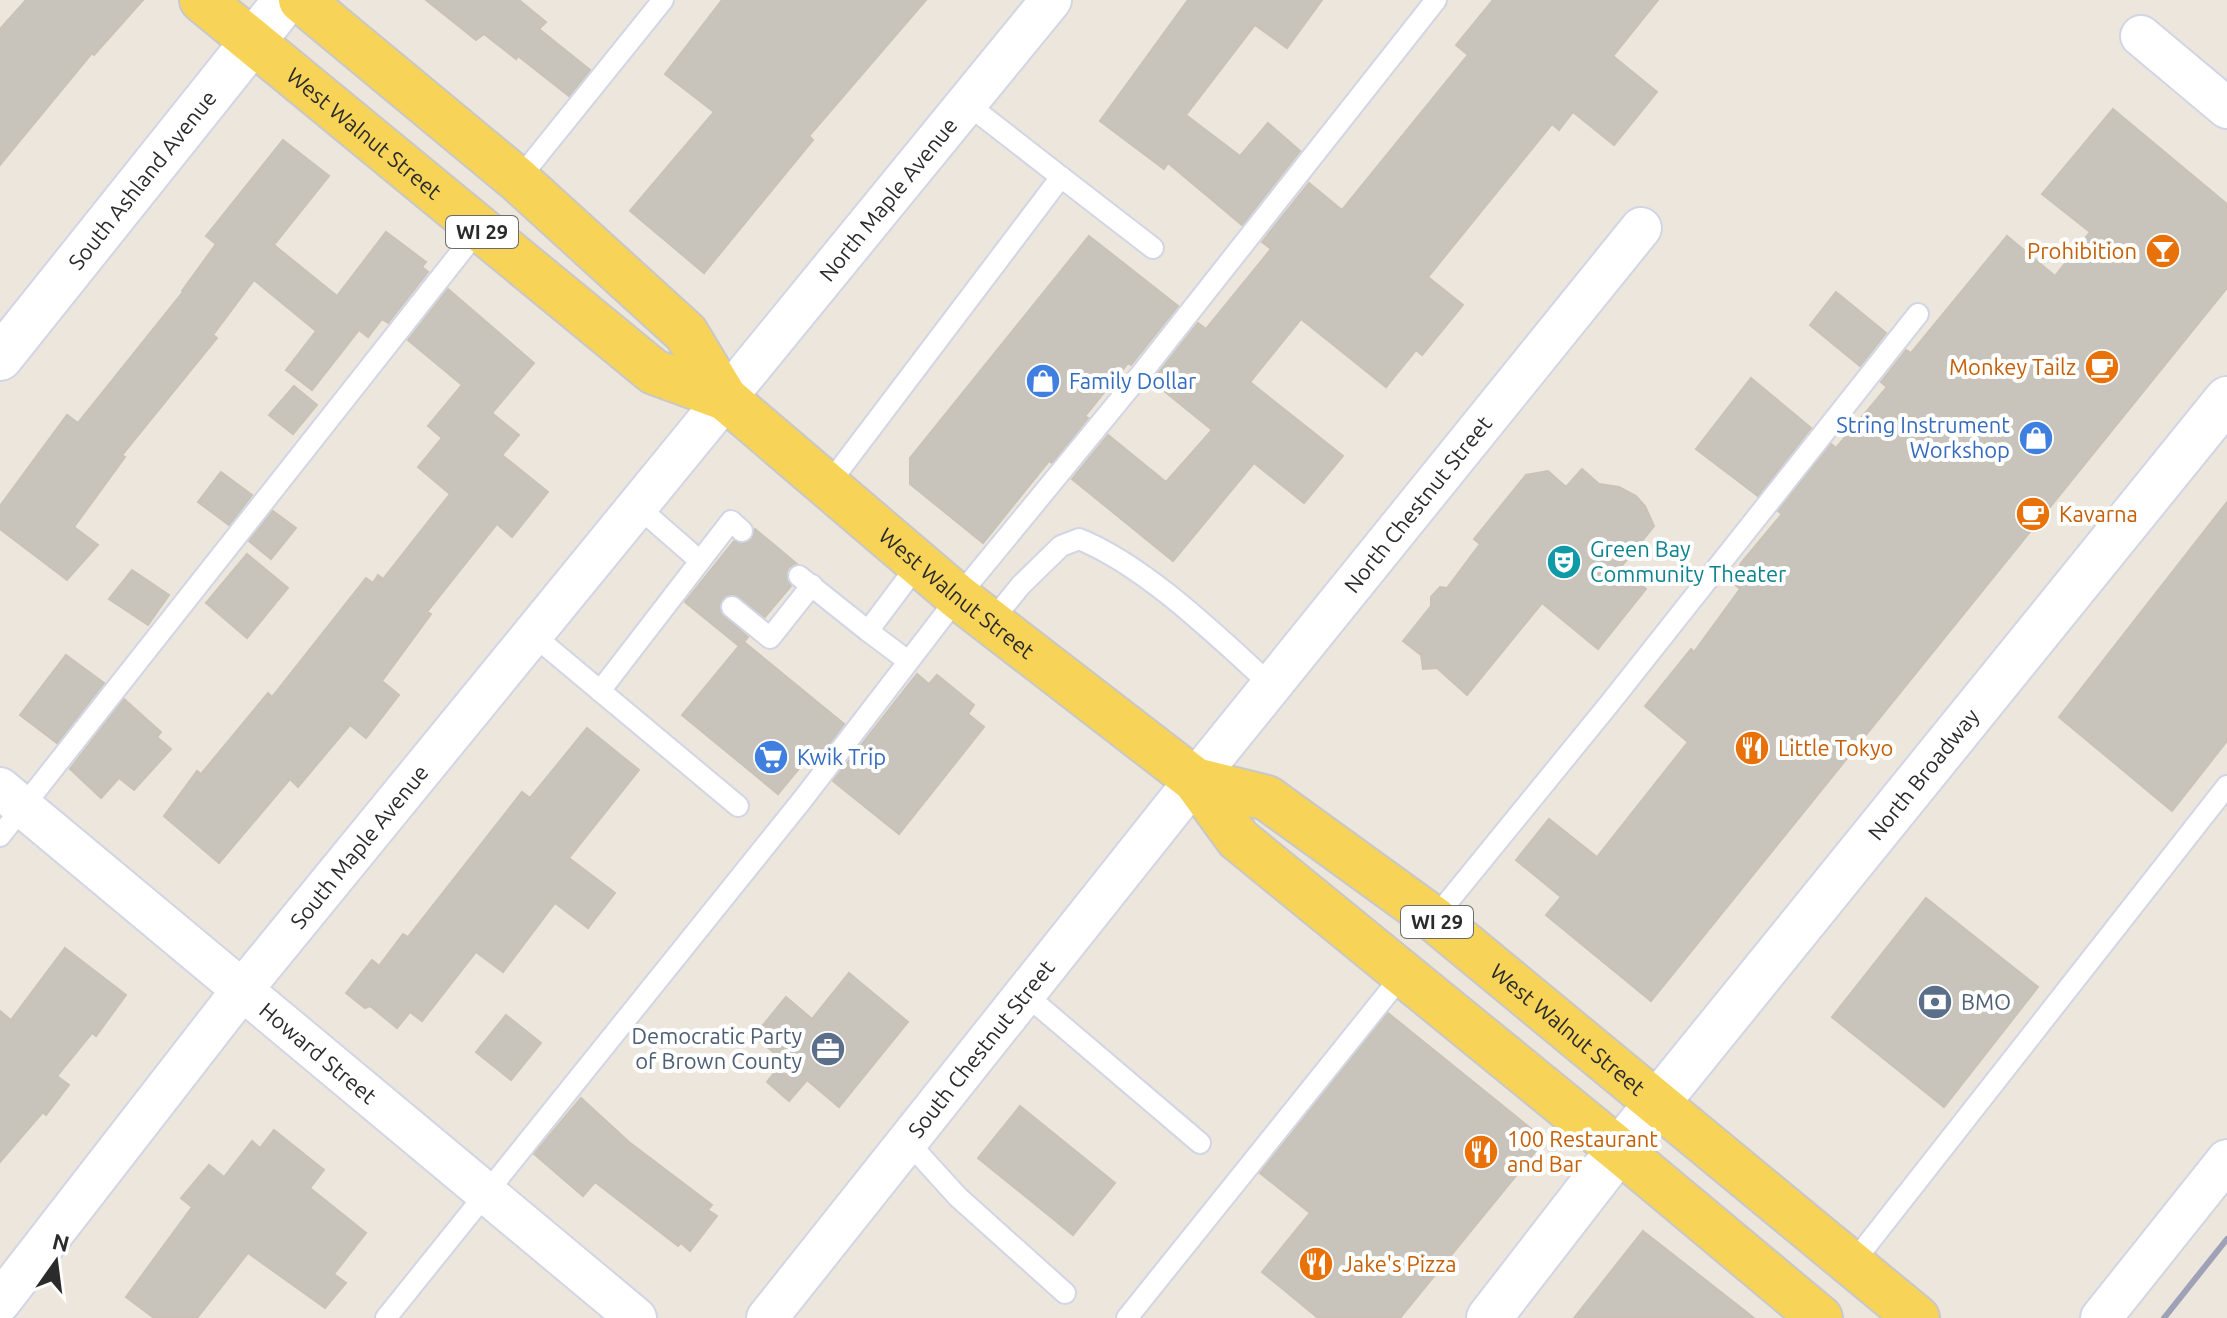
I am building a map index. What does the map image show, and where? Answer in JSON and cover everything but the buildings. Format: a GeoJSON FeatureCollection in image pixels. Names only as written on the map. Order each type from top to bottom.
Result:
{"type":"FeatureCollection","features":[{"type":"Feature","properties":{"kind":"main road","name":"West Walnut Street"},"geometry":{"type":"LineString","coordinates":[[202,0],[654,372],[725,398]]}},
{"type":"Feature","properties":{"kind":"main road","name":"West Walnut Street"},"geometry":{"type":"LineString","coordinates":[[301,0],[518,180],[686,333],[725,398],[975,610],[1195,780],[1238,839],[1619,1150],[1815,1316]]}},
{"type":"Feature","properties":{"kind":"main road","name":"West Walnut Street"},"geometry":{"type":"LineString","coordinates":[[1195,780],[1267,798],[1434,919],[1917,1318]]}},
{"type":"Feature","properties":{"kind":"street","name":"South Ashland Avenue"},"geometry":{"type":"LineString","coordinates":[[0,358],[286,0]]}},
{"type":"Feature","properties":{"kind":"street","name":"North Maple Avenue"},"geometry":{"type":"LineString","coordinates":[[725,398],[1051,0]]}},
{"type":"Feature","properties":{"kind":"street"},"geometry":{"type":"LineString","coordinates":[[2141,36],[2227,108]]}},
{"type":"Feature","properties":{"kind":"street","name":"North Chestnut Street"},"geometry":{"type":"LineString","coordinates":[[1195,780],[1641,228]]}},
{"type":"Feature","properties":{"kind":"street","name":"South Maple Avenue"},"geometry":{"type":"LineString","coordinates":[[0,1302],[242,990],[725,398]]}},
{"type":"Feature","properties":{"kind":"street","name":"North Broadway"},"geometry":{"type":"LineString","coordinates":[[1489,1318],[1619,1150],[2227,399]]}},
{"type":"Feature","properties":{"kind":"street","name":"South Chestnut Street"},"geometry":{"type":"LineString","coordinates":[[767,1318],[1195,780]]}},
{"type":"Feature","properties":{"kind":"street","name":"Howard Street"},"geometry":{"type":"LineString","coordinates":[[8,810],[242,990],[636,1318]]}},
{"type":"Feature","properties":{"kind":"street"},"geometry":{"type":"LineString","coordinates":[[2101,1318],[2227,1160]]}},
{"type":"Feature","properties":{"kind":"lane"},"geometry":{"type":"LineString","coordinates":[[518,180],[663,0]]}},
{"type":"Feature","properties":{"kind":"lane"},"geometry":{"type":"LineString","coordinates":[[975,610],[1141,374],[1436,0]]}},
{"type":"Feature","properties":{"kind":"lane"},"geometry":{"type":"LineString","coordinates":[[966,103],[1153,248]]}},
{"type":"Feature","properties":{"kind":"lane"},"geometry":{"type":"LineString","coordinates":[[828,485],[1061,177]]}},
{"type":"Feature","properties":{"kind":"lane"},"geometry":{"type":"LineString","coordinates":[[8,810],[479,229]]}},
{"type":"Feature","properties":{"kind":"lane"},"geometry":{"type":"LineString","coordinates":[[1434,919],[1610,703],[1918,314]]}},
{"type":"Feature","properties":{"kind":"lane"},"geometry":{"type":"LineString","coordinates":[[637,506],[705,564]]}},
{"type":"Feature","properties":{"kind":"lane"},"geometry":{"type":"LineString","coordinates":[[600,691],[705,564],[731,521],[742,531]]}},
{"type":"Feature","properties":{"kind":"lane"},"geometry":{"type":"LineString","coordinates":[[386,1318],[803,799],[908,661],[975,610],[1021,585],[1061,546],[1079,539],[1101,548],[1199,620],[1271,685]]}},
{"type":"Feature","properties":{"kind":"lane"},"geometry":{"type":"LineString","coordinates":[[868,631],[919,563]]}},
{"type":"Feature","properties":{"kind":"lane"},"geometry":{"type":"LineString","coordinates":[[732,607],[770,638],[785,606],[806,580],[908,661]]}},
{"type":"Feature","properties":{"kind":"lane"},"geometry":{"type":"LineString","coordinates":[[532,634],[738,806]]}},
{"type":"Feature","properties":{"kind":"lane"},"geometry":{"type":"LineString","coordinates":[[1852,1264],[2227,786]]}},
{"type":"Feature","properties":{"kind":"lane"},"geometry":{"type":"LineString","coordinates":[[1127,1318],[1404,973]]}},
{"type":"Feature","properties":{"kind":"lane"},"geometry":{"type":"LineString","coordinates":[[1025,994],[1200,1143]]}},
{"type":"Feature","properties":{"kind":"lane"},"geometry":{"type":"LineString","coordinates":[[908,1142],[958,1197],[1065,1293]]}},
{"type":"Feature","properties":{"kind":"railway"},"geometry":{"type":"LineString","coordinates":[[2164,1318],[2227,1239]]}},
{"type":"Feature","properties":{"kind":"place","name":"Prohibition"},"geometry":{"type":"Point","coordinates":[2163,251]}},
{"type":"Feature","properties":{"kind":"place","name":"Monkey Tailz"},"geometry":{"type":"Point","coordinates":[2102,367]}},
{"type":"Feature","properties":{"kind":"place","name":"Family Dollar"},"geometry":{"type":"Point","coordinates":[1043,381]}},
{"type":"Feature","properties":{"kind":"place","name":"String Instrument Workshop"},"geometry":{"type":"Point","coordinates":[2036,438]}},
{"type":"Feature","properties":{"kind":"place","name":"Kavarna"},"geometry":{"type":"Point","coordinates":[2033,514]}},
{"type":"Feature","properties":{"kind":"place","name":"Green Bay Community Theater"},"geometry":{"type":"Point","coordinates":[1564,562]}},
{"type":"Feature","properties":{"kind":"place","name":"Little Tokyo"},"geometry":{"type":"Point","coordinates":[1752,748]}},
{"type":"Feature","properties":{"kind":"place","name":"Kwik Trip"},"geometry":{"type":"Point","coordinates":[771,757]}},
{"type":"Feature","properties":{"kind":"place","name":"BMO"},"geometry":{"type":"Point","coordinates":[1935,1002]}},
{"type":"Feature","properties":{"kind":"place","name":"Democratic Party of Brown County"},"geometry":{"type":"Point","coordinates":[828,1049]}},
{"type":"Feature","properties":{"kind":"place","name":"100 Restaurant and Bar"},"geometry":{"type":"Point","coordinates":[1481,1152]}},
{"type":"Feature","properties":{"kind":"place","name":"Jake's Pizza"},"geometry":{"type":"Point","coordinates":[1316,1264]}}]}
